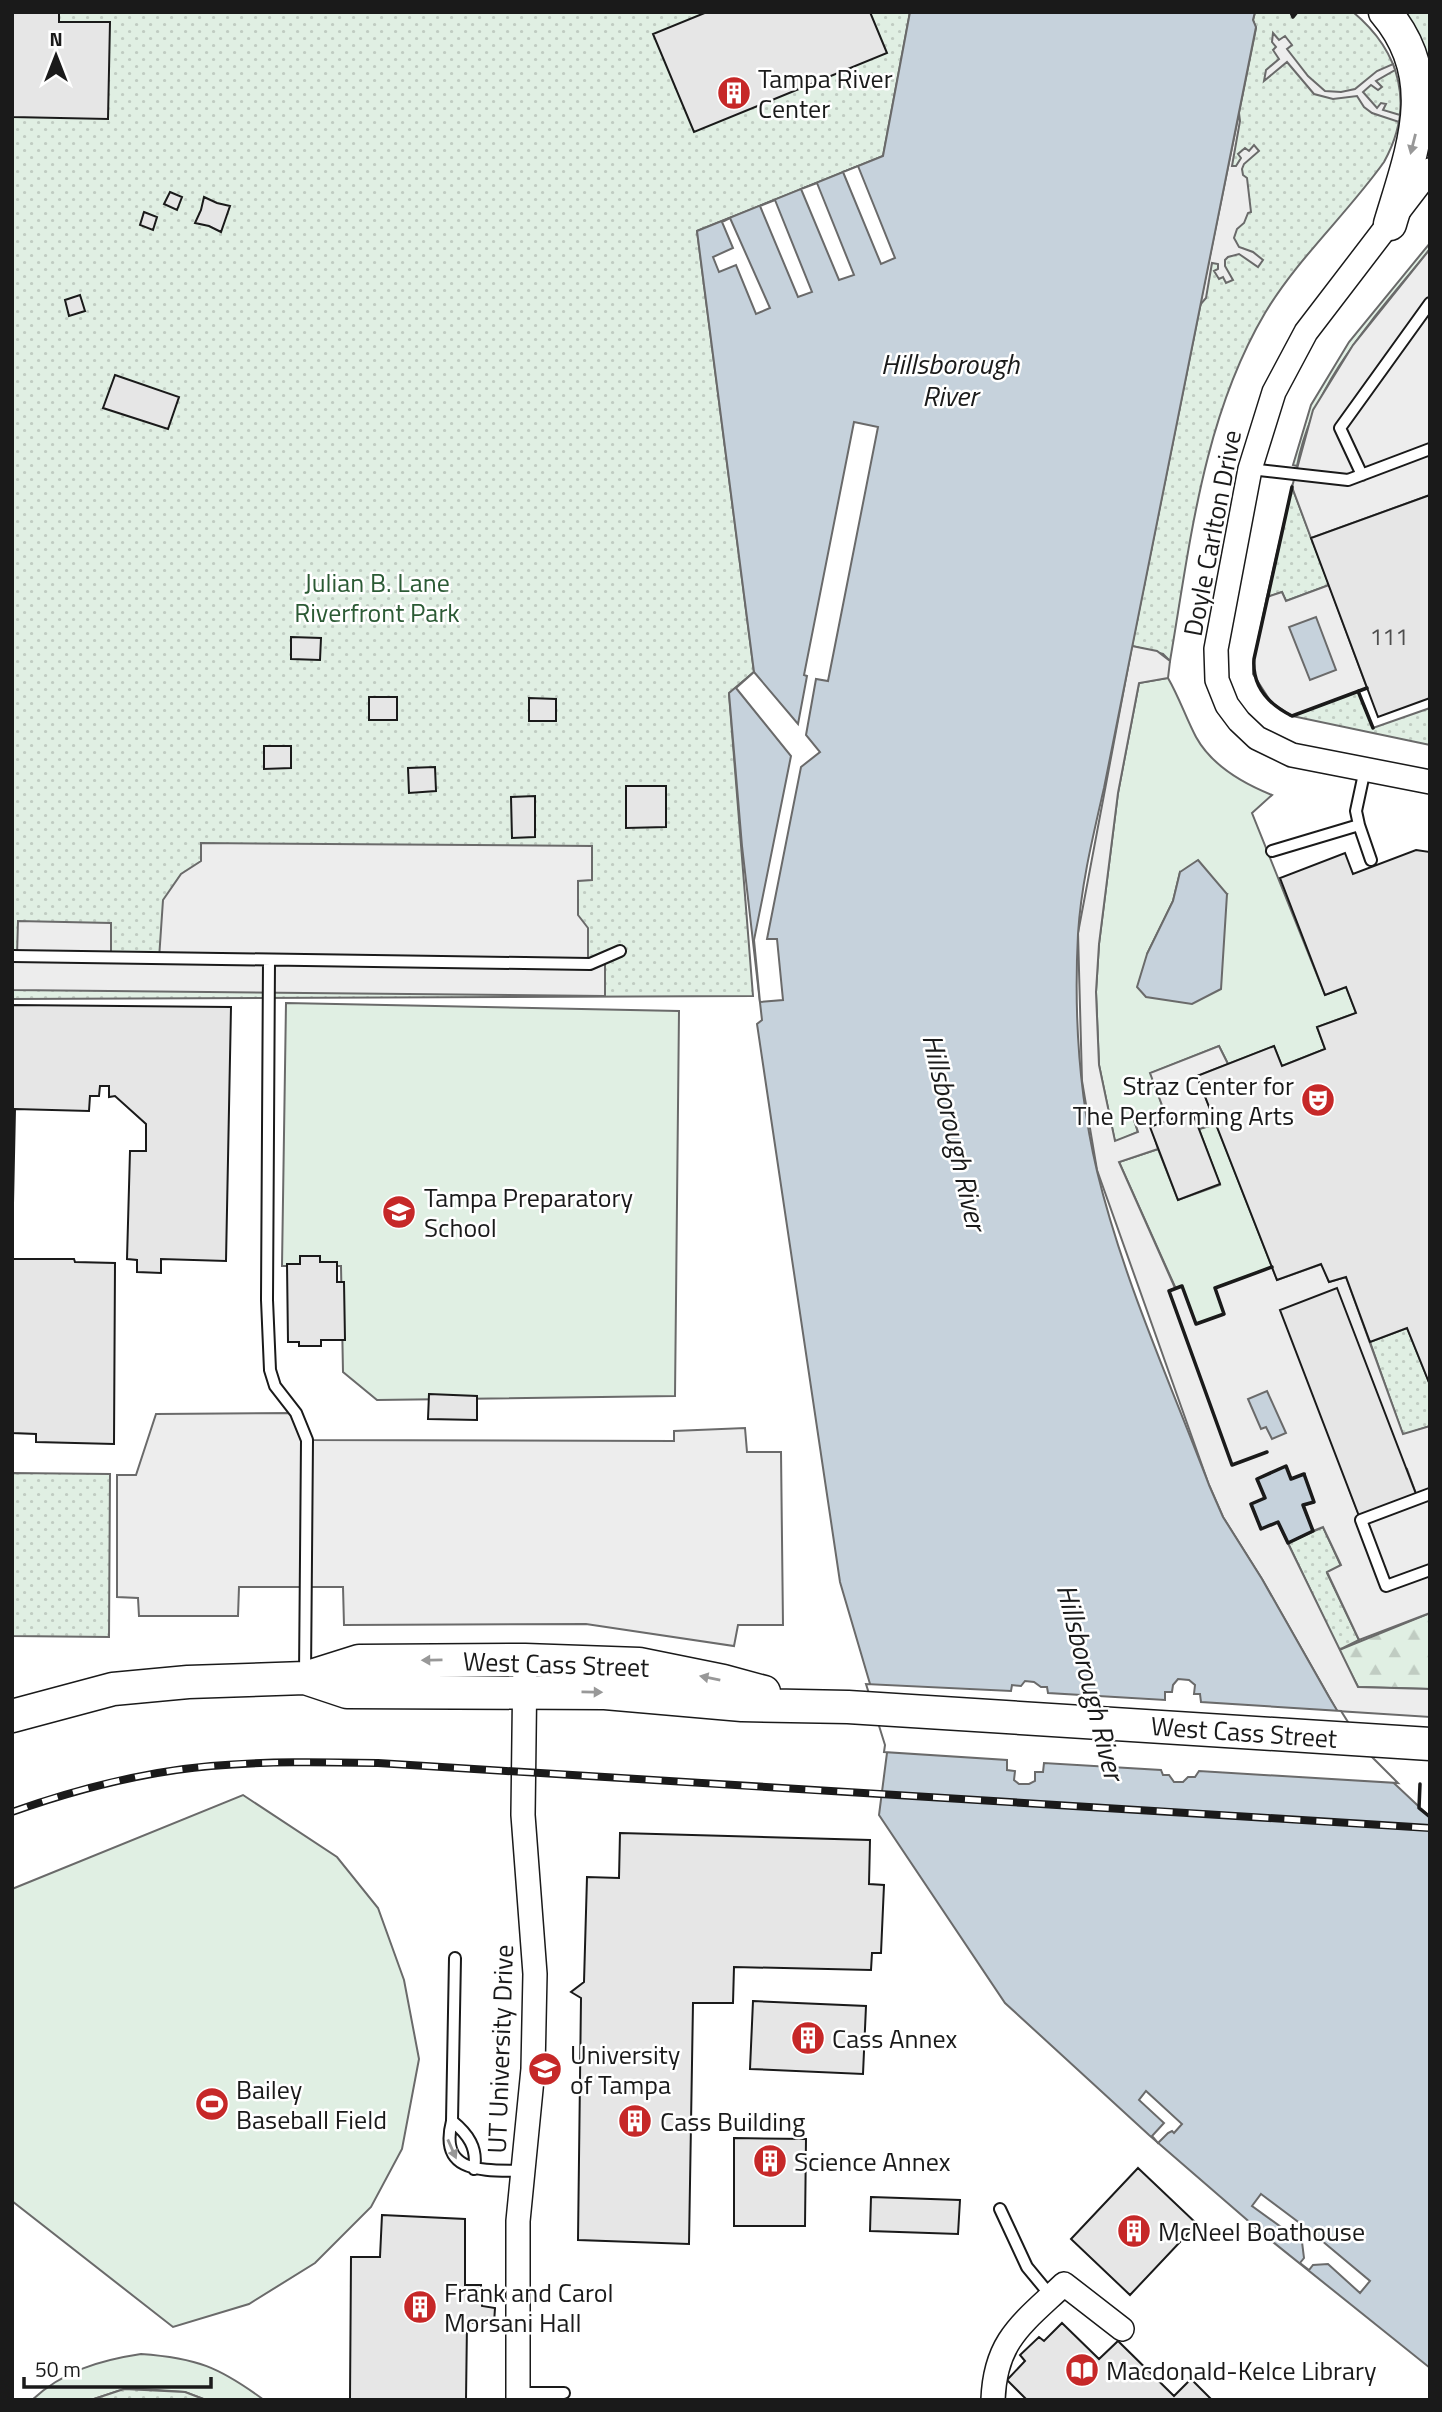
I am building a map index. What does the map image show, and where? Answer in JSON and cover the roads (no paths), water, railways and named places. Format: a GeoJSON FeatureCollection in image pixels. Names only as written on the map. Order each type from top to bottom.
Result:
{"type":"FeatureCollection","features":[{"type":"Feature","properties":{"kind":"street"},"geometry":{"type":"LineString","coordinates":[[1385,12],[1398,28],[1409,50],[1418,74],[1420,91],[1416,139],[1390,224]]}},
{"type":"Feature","properties":{"kind":"street","name":"Doyle Carlton Drive"},"geometry":{"type":"LineString","coordinates":[[1365,769],[1292,755],[1257,738],[1227,705],[1217,680],[1216,649],[1250,469],[1275,392],[1306,332],[1430,170]]}},
{"type":"Feature","properties":{"kind":"street"},"geometry":{"type":"LineString","coordinates":[[1365,769],[1430,782]]}},
{"type":"Feature","properties":{"kind":"street","name":"West Cass Street"},"geometry":{"type":"LineString","coordinates":[[12,1716],[113,1689],[200,1681],[305,1678],[359,1661],[525,1660],[639,1664],[767,1693],[848,1707]]}},
{"type":"Feature","properties":{"kind":"street","name":"UT University Drive"},"geometry":{"type":"LineString","coordinates":[[518,2396],[518,2221],[533,2069],[535,1974],[523,1815],[525,1660]]}},
{"type":"Feature","properties":{"kind":"street","name":"West Cass Street"},"geometry":{"type":"LineString","coordinates":[[305,1678],[347,1692],[605,1693],[742,1705],[848,1707],[1426,1744]]}},
{"type":"Feature","properties":{"kind":"street"},"geometry":{"type":"LineString","coordinates":[[993,2400],[996,2367],[1005,2347],[1063,2284],[1122,2329]]}},
{"type":"Feature","properties":{"kind":"lane"},"geometry":{"type":"LineString","coordinates":[[1362,475],[1340,428],[1430,303]]}},
{"type":"Feature","properties":{"kind":"lane"},"geometry":{"type":"LineString","coordinates":[[1250,469],[1348,480],[1430,449]]}},
{"type":"Feature","properties":{"kind":"lane"},"geometry":{"type":"LineString","coordinates":[[1365,769],[1356,811],[1371,860]]}},
{"type":"Feature","properties":{"kind":"lane"},"geometry":{"type":"LineString","coordinates":[[1272,850],[1359,825]]}},
{"type":"Feature","properties":{"kind":"lane"},"geometry":{"type":"LineString","coordinates":[[12,956],[590,964],[620,951]]}},
{"type":"Feature","properties":{"kind":"lane"},"geometry":{"type":"LineString","coordinates":[[269,961],[267,1300],[270,1370],[275,1386],[296,1413],[307,1440],[305,1678]]}},
{"type":"Feature","properties":{"kind":"lane"},"geometry":{"type":"LineString","coordinates":[[1430,1494],[1361,1520],[1386,1586],[1430,1570]]}},
{"type":"Feature","properties":{"kind":"lane"},"geometry":{"type":"LineString","coordinates":[[455,1958],[452,2121],[447,2138],[457,2161],[474,2169],[523,2171]]}},
{"type":"Feature","properties":{"kind":"lane"},"geometry":{"type":"LineString","coordinates":[[452,2121],[466,2132],[476,2156],[474,2169]]}},
{"type":"Feature","properties":{"kind":"lane"},"geometry":{"type":"LineString","coordinates":[[1000,2209],[1027,2267],[1051,2297]]}},
{"type":"Feature","properties":{"kind":"lane"},"geometry":{"type":"LineString","coordinates":[[518,2396],[564,2393]]}},
{"type":"Feature","properties":{"kind":"water","name":"Hillsborough River"},"geometry":{"type":"Polygon","coordinates":[[[910,12],[1255,12],[1253,20],[1256,27],[1085,879],[1077,963],[1079,1053],[1086,1113],[1097,1171],[1120,1251],[1148,1330],[1223,1517],[1364,1755],[1430,1817],[1430,2368],[1268,2238],[1149,2135],[1005,2003],[879,1815],[888,1745],[840,1582],[757,1024],[762,1020],[742,846],[729,693],[754,672],[697,231],[883,156],[910,12]]]}},
{"type":"Feature","properties":{"kind":"water"},"geometry":{"type":"Polygon","coordinates":[[[1316,617],[1336,670],[1310,680],[1289,627],[1316,617]]]}},
{"type":"Feature","properties":{"kind":"water"},"geometry":{"type":"Polygon","coordinates":[[[1198,860],[1227,894],[1221,989],[1192,1004],[1146,997],[1137,987],[1147,954],[1173,901],[1180,872],[1198,860]]]}},
{"type":"Feature","properties":{"kind":"water"},"geometry":{"type":"Polygon","coordinates":[[[1267,1391],[1286,1433],[1272,1439],[1266,1427],[1261,1429],[1248,1399],[1267,1391]]]}},
{"type":"Feature","properties":{"kind":"water"},"geometry":{"type":"Polygon","coordinates":[[[1286,1466],[1291,1479],[1304,1474],[1314,1502],[1303,1506],[1313,1531],[1288,1543],[1278,1522],[1261,1529],[1251,1504],[1265,1498],[1257,1479],[1286,1466]]]}},
{"type":"Feature","properties":{"kind":"railway"},"geometry":{"type":"LineString","coordinates":[[12,1812],[86,1789],[160,1772],[232,1764],[336,1762],[1430,1828]]}},
{"type":"Feature","properties":{"kind":"place","name":"Tampa River Center"},"geometry":{"type":"Point","coordinates":[734,93]}},
{"type":"Feature","properties":{"kind":"place","name":"Straz Center for The Performing Arts"},"geometry":{"type":"Point","coordinates":[1318,1100]}},
{"type":"Feature","properties":{"kind":"place","name":"Tampa Preparatory School"},"geometry":{"type":"Point","coordinates":[399,1212]}},
{"type":"Feature","properties":{"kind":"place","name":"Cass Annex"},"geometry":{"type":"Point","coordinates":[808,2038]}},
{"type":"Feature","properties":{"kind":"place","name":"University of Tampa"},"geometry":{"type":"Point","coordinates":[545,2069]}},
{"type":"Feature","properties":{"kind":"place","name":"Bailey Baseball Field"},"geometry":{"type":"Point","coordinates":[212,2104]}},
{"type":"Feature","properties":{"kind":"place","name":"Cass Building"},"geometry":{"type":"Point","coordinates":[635,2121]}},
{"type":"Feature","properties":{"kind":"place","name":"Science Annex"},"geometry":{"type":"Point","coordinates":[770,2161]}},
{"type":"Feature","properties":{"kind":"place","name":"McNeel Boathouse"},"geometry":{"type":"Point","coordinates":[1134,2231]}},
{"type":"Feature","properties":{"kind":"place","name":"Frank and Carol Morsani Hall"},"geometry":{"type":"Point","coordinates":[420,2307]}},
{"type":"Feature","properties":{"kind":"place","name":"Macdonald-Kelce Library"},"geometry":{"type":"Point","coordinates":[1082,2370]}},
{"type":"Feature","properties":{"kind":"park label","name":"Julian B. Lane Riverfront Park"},"geometry":{"type":"Point","coordinates":[377,597]}}]}
